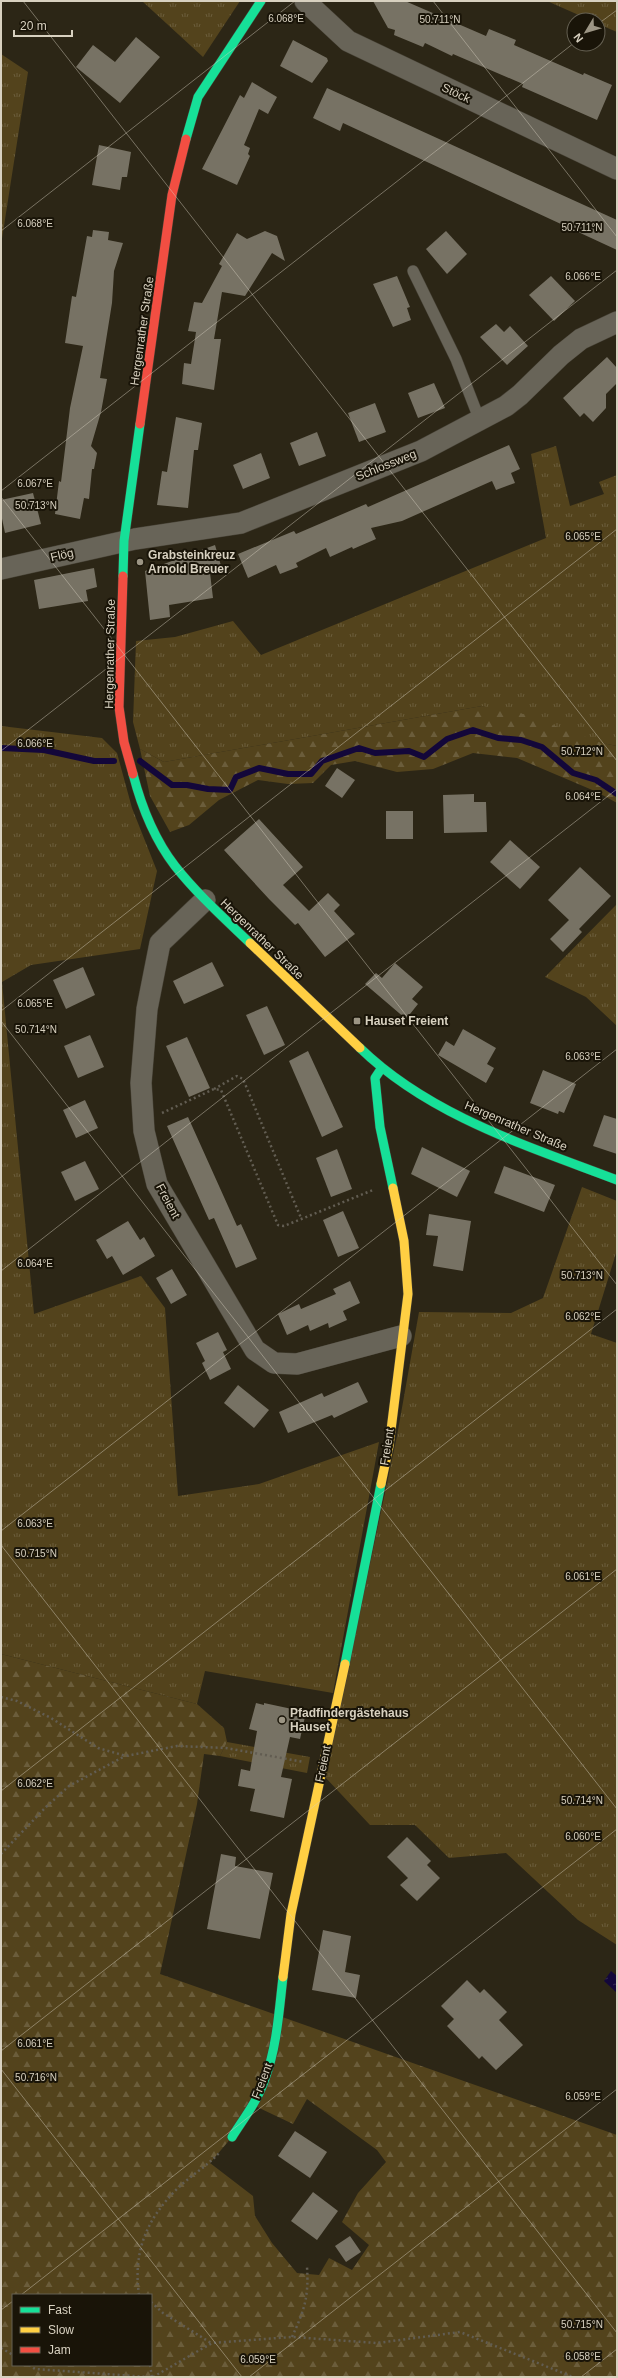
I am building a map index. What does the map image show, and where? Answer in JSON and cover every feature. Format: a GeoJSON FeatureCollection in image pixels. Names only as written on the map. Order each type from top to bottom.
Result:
{"type":"FeatureCollection","features":[{"type":"Feature","properties":{"kind":"street","name":"Hergenrather Straße"},"geometry":{"type":"LineString","coordinates":[[261,1],[198,98],[182,151],[172,195],[124,541],[119,707],[124,742],[138,794],[155,832],[174,865],[205,900],[381,1069],[398,1082],[467,1121],[617,1180]]}},
{"type":"Feature","properties":{"kind":"street","name":"Stöck"},"geometry":{"type":"LineString","coordinates":[[305,1],[348,41],[617,169]]}},
{"type":"Feature","properties":{"kind":"street","name":"Schlossweg"},"geometry":{"type":"LineString","coordinates":[[124,541],[241,523],[421,451],[480,421],[520,395],[561,354],[581,339],[617,322]]}},
{"type":"Feature","properties":{"kind":"street","name":"Flög"},"geometry":{"type":"LineString","coordinates":[[1,569],[124,541]]}},
{"type":"Feature","properties":{"kind":"street","name":"Freient"},"geometry":{"type":"LineString","coordinates":[[205,900],[160,943],[147,1009],[140,1083],[143,1122],[157,1184],[255,1350],[274,1363],[297,1364],[401,1336]]}},
{"type":"Feature","properties":{"kind":"street","name":"Freient"},"geometry":{"type":"LineString","coordinates":[[232,2137],[256,2098],[265,2080],[274,2051],[291,1914],[322,1765],[349,1647],[389,1446],[401,1336],[408,1294],[404,1241],[380,1128],[376,1078],[381,1069]]}},
{"type":"Feature","properties":{"kind":"lane"},"geometry":{"type":"LineString","coordinates":[[413,271],[456,359],[480,421]]}},
{"type":"Feature","properties":{"kind":"path"},"geometry":{"type":"LineString","coordinates":[[143,1122],[214,1089],[237,1076],[242,1079],[301,1218]]}},
{"type":"Feature","properties":{"kind":"path"},"geometry":{"type":"LineString","coordinates":[[214,1089],[221,1090],[278,1225],[284,1226],[301,1218],[392,1184]]}},
{"type":"Feature","properties":{"kind":"path"},"geometry":{"type":"LineString","coordinates":[[1,1697],[18,1701],[51,1718],[98,1748],[126,1756]]}},
{"type":"Feature","properties":{"kind":"path"},"geometry":{"type":"LineString","coordinates":[[1,1854],[46,1807],[70,1786],[126,1756],[177,1746],[226,1748],[322,1765]]}},
{"type":"Feature","properties":{"kind":"path"},"geometry":{"type":"LineString","coordinates":[[139,2293],[136,2262],[143,2238],[157,2212],[177,2188],[210,2163],[232,2137]]}},
{"type":"Feature","properties":{"kind":"path"},"geometry":{"type":"LineString","coordinates":[[292,2337],[304,2311],[308,2289],[307,2268]]}},
{"type":"Feature","properties":{"kind":"path"},"geometry":{"type":"LineString","coordinates":[[152,2303],[163,2313],[212,2343]]}},
{"type":"Feature","properties":{"kind":"path"},"geometry":{"type":"LineString","coordinates":[[150,2366],[153,2377],[212,2343],[292,2337],[377,2343],[460,2332],[573,2377]]}},
{"type":"Feature","properties":{"kind":"path"},"geometry":{"type":"LineString","coordinates":[[1,2348],[12,2354]]}},
{"type":"Feature","properties":{"kind":"path"},"geometry":{"type":"LineString","coordinates":[[30,2366],[35,2369],[148,2377]]}},
{"type":"Feature","properties":{"kind":"green space"},"geometry":{"type":"Polygon","coordinates":[[[142,1],[240,1],[203,57],[142,1]]]}},
{"type":"Feature","properties":{"kind":"green space"},"geometry":{"type":"Polygon","coordinates":[[[547,1],[617,1],[617,32],[606,27],[606,12],[572,12],[547,1]]]}},
{"type":"Feature","properties":{"kind":"green space"},"geometry":{"type":"Polygon","coordinates":[[[1,54],[28,72],[1,245],[1,54]]]}},
{"type":"Feature","properties":{"kind":"green space"},"geometry":{"type":"Polygon","coordinates":[[[556,446],[570,506],[604,494],[599,482],[617,475],[617,746],[602,743],[482,706],[164,762],[140,749],[133,722],[136,641],[175,637],[233,621],[261,655],[546,538],[531,454],[556,446]]]}},
{"type":"Feature","properties":{"kind":"green space"},"geometry":{"type":"Polygon","coordinates":[[[482,706],[523,714],[602,743],[617,746],[617,803],[597,792],[517,758],[473,753],[433,769],[397,772],[355,761],[331,765],[313,783],[288,784],[258,780],[219,800],[189,825],[170,832],[150,796],[140,749],[164,762],[482,706]]]}},
{"type":"Feature","properties":{"kind":"green space"},"geometry":{"type":"Polygon","coordinates":[[[1,726],[102,738],[117,753],[132,808],[157,871],[140,949],[31,965],[2,982],[34,1314],[141,1276],[165,1308],[178,1496],[259,1484],[379,1442],[333,1693],[205,1671],[197,1704],[1,1654],[1,726]]]}},
{"type":"Feature","properties":{"kind":"green space"},"geometry":{"type":"Polygon","coordinates":[[[617,904],[617,1026],[586,997],[545,977],[617,904]]]}},
{"type":"Feature","properties":{"kind":"green space"},"geometry":{"type":"Polygon","coordinates":[[[582,1187],[617,1201],[617,1250],[591,1334],[617,1343],[617,1945],[578,1920],[506,1853],[449,1858],[415,1825],[370,1825],[325,1777],[397,1436],[419,1312],[511,1313],[543,1298],[582,1187]]]}},
{"type":"Feature","properties":{"kind":"green space"},"geometry":{"type":"Polygon","coordinates":[[[1,1654],[197,1704],[224,1728],[227,1742],[220,1756],[204,1754],[197,1804],[160,1974],[617,2135],[617,2377],[1,2377],[1,1654]],[[307,2099],[293,2124],[253,2105],[232,2137],[210,2163],[253,2196],[255,2216],[272,2243],[297,2273],[319,2275],[329,2258],[352,2270],[369,2245],[342,2222],[358,2193],[386,2162],[377,2150],[307,2099]]]}},
{"type":"Feature","properties":{"kind":"green space"},"geometry":{"type":"Polygon","coordinates":[[[227,1742],[310,1757],[307,1773],[220,1756],[227,1742]]]}},
{"type":"Feature","properties":{"kind":"water"},"geometry":{"type":"Polygon","coordinates":[[[611,1971],[617,1976],[617,1993],[604,1981],[611,1971]]]}},
{"type":"Feature","properties":{"kind":"building"},"geometry":{"type":"Polygon","coordinates":[[[373,1],[405,1],[486,36],[489,29],[516,40],[514,45],[583,75],[584,73],[612,85],[597,120],[522,87],[523,84],[453,54],[452,56],[425,43],[423,47],[394,35],[395,30],[388,28],[373,1]]]}},
{"type":"Feature","properties":{"kind":"building"},"geometry":{"type":"Polygon","coordinates":[[[136,37],[160,57],[120,103],[76,67],[93,45],[115,62],[136,37]]]}},
{"type":"Feature","properties":{"kind":"building"},"geometry":{"type":"Polygon","coordinates":[[[293,40],[327,58],[328,61],[312,83],[280,66],[293,40]]]}},
{"type":"Feature","properties":{"kind":"building"},"geometry":{"type":"Polygon","coordinates":[[[252,82],[277,97],[268,114],[259,109],[244,145],[250,148],[248,154],[250,156],[237,185],[202,169],[240,95],[244,98],[252,82]]]}},
{"type":"Feature","properties":{"kind":"building"},"geometry":{"type":"Polygon","coordinates":[[[327,88],[617,220],[617,250],[343,123],[340,131],[313,118],[327,88]]]}},
{"type":"Feature","properties":{"kind":"building"},"geometry":{"type":"Polygon","coordinates":[[[99,145],[131,152],[127,177],[122,177],[120,190],[92,185],[99,145]]]}},
{"type":"Feature","properties":{"kind":"building"},"geometry":{"type":"Polygon","coordinates":[[[93,230],[109,232],[108,240],[123,243],[114,271],[112,303],[100,378],[107,379],[101,412],[91,446],[97,453],[94,469],[92,469],[89,499],[84,498],[80,519],[55,514],[59,481],[61,482],[70,408],[83,346],[65,343],[72,296],[76,297],[87,236],[92,237],[93,230]]]}},
{"type":"Feature","properties":{"kind":"building"},"geometry":{"type":"Polygon","coordinates":[[[265,231],[277,236],[285,261],[272,253],[245,296],[222,292],[214,339],[221,339],[214,390],[182,384],[184,363],[191,364],[196,332],[188,331],[194,302],[202,303],[222,266],[219,264],[237,233],[247,239],[265,231]]]}},
{"type":"Feature","properties":{"kind":"building"},"geometry":{"type":"Polygon","coordinates":[[[446,231],[467,254],[447,274],[426,249],[446,231]]]}},
{"type":"Feature","properties":{"kind":"building"},"geometry":{"type":"Polygon","coordinates":[[[397,276],[410,307],[407,308],[411,320],[393,327],[373,284],[397,276]]]}},
{"type":"Feature","properties":{"kind":"building"},"geometry":{"type":"Polygon","coordinates":[[[551,276],[575,301],[554,321],[529,295],[551,276]]]}},
{"type":"Feature","properties":{"kind":"building"},"geometry":{"type":"Polygon","coordinates":[[[496,324],[504,332],[510,326],[528,346],[507,365],[480,337],[496,324]]]}},
{"type":"Feature","properties":{"kind":"building"},"geometry":{"type":"Polygon","coordinates":[[[607,357],[617,368],[617,383],[606,394],[606,408],[593,422],[584,413],[580,417],[563,398],[607,357]]]}},
{"type":"Feature","properties":{"kind":"building"},"geometry":{"type":"Polygon","coordinates":[[[434,383],[445,408],[418,418],[408,393],[434,383]]]}},
{"type":"Feature","properties":{"kind":"building"},"geometry":{"type":"Polygon","coordinates":[[[375,403],[386,432],[359,442],[348,413],[375,403]]]}},
{"type":"Feature","properties":{"kind":"building"},"geometry":{"type":"Polygon","coordinates":[[[176,417],[202,423],[198,450],[194,450],[188,508],[157,505],[162,471],[167,472],[176,417]]]}},
{"type":"Feature","properties":{"kind":"building"},"geometry":{"type":"Polygon","coordinates":[[[317,432],[326,456],[299,466],[290,443],[317,432]]]}},
{"type":"Feature","properties":{"kind":"building"},"geometry":{"type":"Polygon","coordinates":[[[509,445],[520,469],[511,473],[515,483],[496,490],[492,481],[402,521],[371,528],[376,539],[353,549],[352,547],[330,557],[326,548],[296,563],[298,567],[280,574],[276,565],[248,578],[238,554],[294,531],[296,534],[366,504],[368,507],[509,445]]]}},
{"type":"Feature","properties":{"kind":"building"},"geometry":{"type":"Polygon","coordinates":[[[261,453],[270,478],[243,489],[233,465],[261,453]]]}},
{"type":"Feature","properties":{"kind":"building"},"geometry":{"type":"Polygon","coordinates":[[[33,493],[41,524],[5,533],[1,514],[1,500],[33,493]]]}},
{"type":"Feature","properties":{"kind":"building"},"geometry":{"type":"Polygon","coordinates":[[[215,545],[222,569],[210,573],[213,598],[169,605],[170,617],[150,620],[145,571],[215,545]]]}},
{"type":"Feature","properties":{"kind":"building"},"geometry":{"type":"Polygon","coordinates":[[[94,568],[97,587],[86,590],[88,601],[39,609],[34,580],[94,568]]]}},
{"type":"Feature","properties":{"kind":"building"},"geometry":{"type":"Polygon","coordinates":[[[337,768],[355,780],[342,798],[325,786],[337,768]]]}},
{"type":"Feature","properties":{"kind":"building"},"geometry":{"type":"Polygon","coordinates":[[[474,794],[474,802],[486,802],[487,832],[444,833],[443,795],[474,794]]]}},
{"type":"Feature","properties":{"kind":"building"},"geometry":{"type":"Polygon","coordinates":[[[386,811],[413,811],[413,839],[386,839],[386,811]]]}},
{"type":"Feature","properties":{"kind":"building"},"geometry":{"type":"Polygon","coordinates":[[[259,819],[303,867],[283,885],[309,911],[328,893],[340,905],[334,911],[355,934],[325,957],[298,923],[295,925],[224,850],[259,819]]]}},
{"type":"Feature","properties":{"kind":"building"},"geometry":{"type":"Polygon","coordinates":[[[510,840],[540,867],[520,889],[490,862],[510,840]]]}},
{"type":"Feature","properties":{"kind":"building"},"geometry":{"type":"Polygon","coordinates":[[[580,867],[611,896],[579,929],[582,932],[563,952],[550,939],[569,920],[548,900],[580,867]]]}},
{"type":"Feature","properties":{"kind":"building"},"geometry":{"type":"Polygon","coordinates":[[[212,962],[224,986],[184,1004],[173,981],[212,962]]]}},
{"type":"Feature","properties":{"kind":"building"},"geometry":{"type":"Polygon","coordinates":[[[395,963],[423,987],[412,999],[418,1004],[406,1019],[365,984],[376,973],[382,978],[395,963]]]}},
{"type":"Feature","properties":{"kind":"building"},"geometry":{"type":"Polygon","coordinates":[[[83,967],[95,995],[66,1009],[53,980],[83,967]]]}},
{"type":"Feature","properties":{"kind":"building"},"geometry":{"type":"Polygon","coordinates":[[[267,1006],[285,1045],[264,1055],[246,1015],[267,1006]]]}},
{"type":"Feature","properties":{"kind":"building"},"geometry":{"type":"Polygon","coordinates":[[[463,1029],[496,1048],[487,1064],[494,1068],[486,1083],[438,1055],[446,1041],[454,1046],[463,1029]]]}},
{"type":"Feature","properties":{"kind":"building"},"geometry":{"type":"Polygon","coordinates":[[[90,1035],[104,1067],[78,1078],[64,1046],[90,1035]]]}},
{"type":"Feature","properties":{"kind":"building"},"geometry":{"type":"Polygon","coordinates":[[[187,1037],[210,1088],[189,1097],[166,1046],[187,1037]]]}},
{"type":"Feature","properties":{"kind":"building"},"geometry":{"type":"Polygon","coordinates":[[[308,1051],[343,1127],[322,1137],[289,1061],[308,1051]]]}},
{"type":"Feature","properties":{"kind":"building"},"geometry":{"type":"Polygon","coordinates":[[[543,1070],[576,1084],[564,1113],[559,1111],[558,1114],[530,1103],[543,1070]]]}},
{"type":"Feature","properties":{"kind":"building"},"geometry":{"type":"Polygon","coordinates":[[[85,1100],[98,1128],[76,1138],[63,1110],[85,1100]]]}},
{"type":"Feature","properties":{"kind":"building"},"geometry":{"type":"Polygon","coordinates":[[[604,1115],[617,1119],[617,1154],[593,1146],[604,1115]]]}},
{"type":"Feature","properties":{"kind":"building"},"geometry":{"type":"Polygon","coordinates":[[[188,1117],[237,1226],[241,1224],[257,1259],[236,1268],[214,1218],[209,1220],[167,1126],[188,1117]]]}},
{"type":"Feature","properties":{"kind":"building"},"geometry":{"type":"Polygon","coordinates":[[[422,1147],[470,1171],[457,1197],[411,1174],[422,1147]]]}},
{"type":"Feature","properties":{"kind":"building"},"geometry":{"type":"Polygon","coordinates":[[[337,1149],[352,1189],[331,1197],[316,1158],[337,1149]]]}},
{"type":"Feature","properties":{"kind":"building"},"geometry":{"type":"Polygon","coordinates":[[[85,1161],[99,1189],[75,1201],[61,1172],[85,1161]]]}},
{"type":"Feature","properties":{"kind":"building"},"geometry":{"type":"Polygon","coordinates":[[[504,1166],[555,1185],[544,1212],[494,1193],[504,1166]]]}},
{"type":"Feature","properties":{"kind":"building"},"geometry":{"type":"Polygon","coordinates":[[[343,1211],[359,1248],[338,1257],[323,1220],[343,1211]]]}},
{"type":"Feature","properties":{"kind":"building"},"geometry":{"type":"Polygon","coordinates":[[[429,1214],[471,1221],[463,1271],[433,1266],[438,1236],[426,1235],[429,1214]]]}},
{"type":"Feature","properties":{"kind":"building"},"geometry":{"type":"Polygon","coordinates":[[[128,1221],[140,1240],[144,1237],[155,1256],[123,1275],[112,1256],[107,1259],[96,1240],[128,1221]]]}},
{"type":"Feature","properties":{"kind":"building"},"geometry":{"type":"Polygon","coordinates":[[[172,1269],[187,1295],[171,1304],[156,1278],[172,1269]]]}},
{"type":"Feature","properties":{"kind":"building"},"geometry":{"type":"Polygon","coordinates":[[[350,1281],[360,1303],[343,1311],[347,1320],[329,1328],[328,1323],[310,1331],[308,1325],[287,1335],[278,1314],[299,1304],[301,1309],[336,1294],[333,1289],[350,1281]]]}},
{"type":"Feature","properties":{"kind":"building"},"geometry":{"type":"Polygon","coordinates":[[[218,1332],[227,1350],[223,1352],[231,1369],[210,1380],[202,1363],[205,1361],[196,1343],[218,1332]]]}},
{"type":"Feature","properties":{"kind":"building"},"geometry":{"type":"Polygon","coordinates":[[[358,1382],[368,1402],[334,1418],[332,1415],[288,1433],[279,1412],[322,1393],[324,1397],[358,1382]]]}},
{"type":"Feature","properties":{"kind":"building"},"geometry":{"type":"Polygon","coordinates":[[[238,1385],[269,1410],[254,1428],[224,1403],[238,1385]]]}},
{"type":"Feature","properties":{"kind":"building"},"geometry":{"type":"Polygon","coordinates":[[[256,1703],[264,1705],[264,1703],[306,1712],[300,1739],[290,1737],[281,1777],[292,1779],[284,1818],[250,1811],[255,1789],[238,1786],[241,1769],[250,1771],[257,1731],[249,1729],[256,1703]]]}},
{"type":"Feature","properties":{"kind":"building"},"geometry":{"type":"Polygon","coordinates":[[[407,1837],[431,1861],[427,1865],[440,1878],[417,1901],[400,1885],[408,1878],[387,1857],[407,1837]]]}},
{"type":"Feature","properties":{"kind":"building"},"geometry":{"type":"Polygon","coordinates":[[[221,1854],[236,1857],[235,1866],[273,1873],[260,1939],[207,1929],[221,1854]]]}},
{"type":"Feature","properties":{"kind":"building"},"geometry":{"type":"Polygon","coordinates":[[[323,1930],[351,1936],[345,1972],[360,1975],[356,1998],[312,1990],[323,1930]]]}},
{"type":"Feature","properties":{"kind":"building"},"geometry":{"type":"Polygon","coordinates":[[[467,1980],[480,1993],[484,1989],[507,2012],[499,2020],[523,2045],[496,2070],[482,2056],[479,2059],[447,2026],[454,2019],[441,2006],[467,1980]]]}},
{"type":"Feature","properties":{"kind":"building"},"geometry":{"type":"Polygon","coordinates":[[[295,2131],[327,2152],[310,2178],[278,2156],[295,2131]]]}},
{"type":"Feature","properties":{"kind":"building"},"geometry":{"type":"Polygon","coordinates":[[[313,2192],[338,2211],[317,2240],[291,2221],[313,2192]]]}},
{"type":"Feature","properties":{"kind":"building"},"geometry":{"type":"Polygon","coordinates":[[[350,2236],[361,2252],[346,2262],[335,2246],[350,2236]]]}},
{"type":"Feature","properties":{"kind":"waterway"},"geometry":{"type":"LineString","coordinates":[[140,761],[172,785],[187,785],[208,789],[230,790],[236,777],[259,768],[288,774],[311,774],[322,761],[359,748],[375,753],[409,751],[424,757],[447,739],[473,730],[498,738],[521,740],[542,747],[573,773],[596,780],[617,794]]}},
{"type":"Feature","properties":{"kind":"waterway"},"geometry":{"type":"LineString","coordinates":[[1,748],[44,750],[94,761],[114,761]]}},
{"type":"Feature","properties":{"kind":"traffic: fast"},"geometry":{"type":"LineString","coordinates":[[186,139],[198,97],[261,1]]}},
{"type":"Feature","properties":{"kind":"traffic: fast"},"geometry":{"type":"LineString","coordinates":[[123,576],[124,541],[140,424]]}},
{"type":"Feature","properties":{"kind":"traffic: fast"},"geometry":{"type":"LineString","coordinates":[[133,774],[140,798],[155,834],[168,856],[192,886],[250,943]]}},
{"type":"Feature","properties":{"kind":"traffic: fast"},"geometry":{"type":"LineString","coordinates":[[360,1048],[387,1072],[417,1093],[449,1111],[481,1127],[549,1155],[617,1180]]}},
{"type":"Feature","properties":{"kind":"traffic: fast"},"geometry":{"type":"LineString","coordinates":[[381,1069],[375,1078],[380,1127],[393,1188]]}},
{"type":"Feature","properties":{"kind":"traffic: fast"},"geometry":{"type":"LineString","coordinates":[[345,1664],[381,1484]]}},
{"type":"Feature","properties":{"kind":"traffic: fast"},"geometry":{"type":"LineString","coordinates":[[232,2137],[259,2094],[269,2067],[277,2028],[283,1977]]}},
{"type":"Feature","properties":{"kind":"traffic: slow"},"geometry":{"type":"LineString","coordinates":[[250,943],[360,1048]]}},
{"type":"Feature","properties":{"kind":"traffic: slow"},"geometry":{"type":"LineString","coordinates":[[381,1484],[389,1446],[408,1294],[404,1241],[393,1188]]}},
{"type":"Feature","properties":{"kind":"traffic: slow"},"geometry":{"type":"LineString","coordinates":[[283,1977],[291,1914],[345,1664]]}},
{"type":"Feature","properties":{"kind":"traffic: jam"},"geometry":{"type":"LineString","coordinates":[[140,424],[172,195],[186,139]]}},
{"type":"Feature","properties":{"kind":"traffic: jam"},"geometry":{"type":"LineString","coordinates":[[123,576],[119,707],[124,742],[133,774]]}},
{"type":"Feature","properties":{"kind":"place","name":"Grabsteinkreuz Arnold Breuer"},"geometry":{"type":"Point","coordinates":[140,562]}},
{"type":"Feature","properties":{"kind":"place","name":"Hauset Freient"},"geometry":{"type":"Point","coordinates":[357,1021]}},
{"type":"Feature","properties":{"kind":"place","name":"Pfadfindergästehaus Hauset"},"geometry":{"type":"Point","coordinates":[282,1720]}}]}
